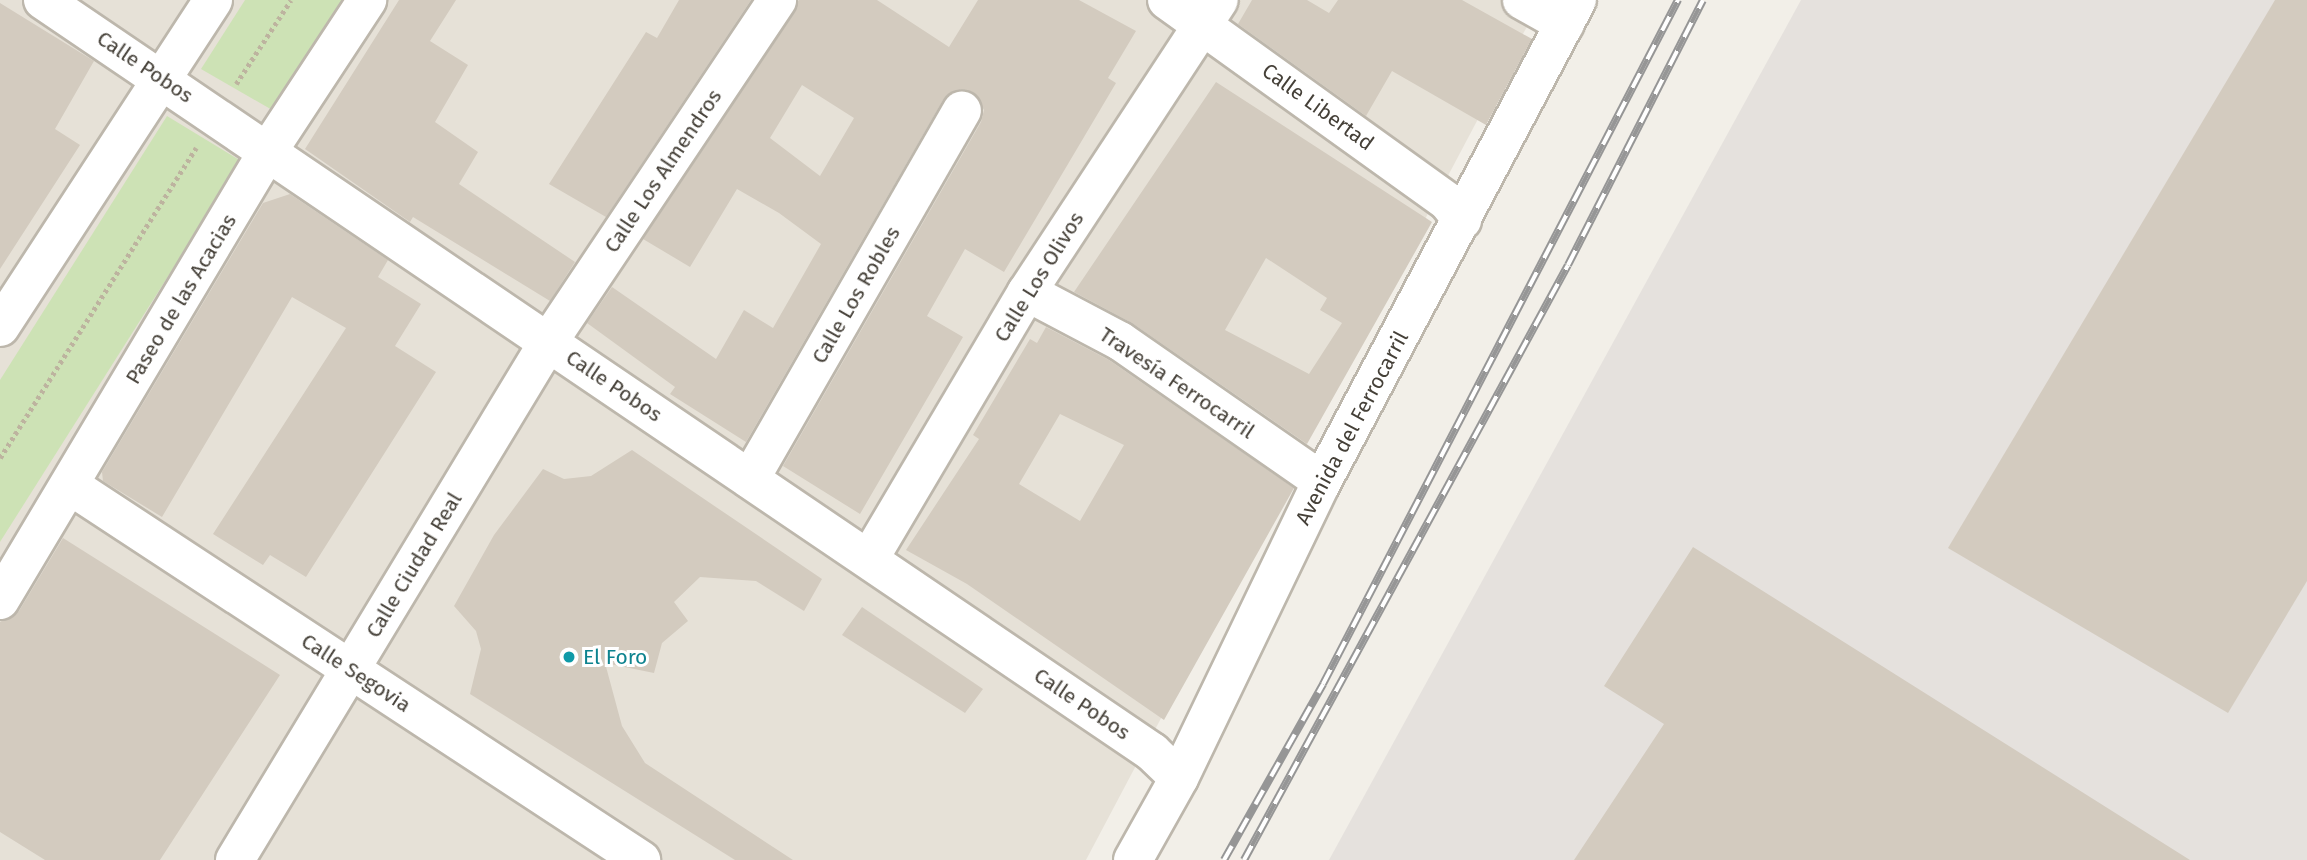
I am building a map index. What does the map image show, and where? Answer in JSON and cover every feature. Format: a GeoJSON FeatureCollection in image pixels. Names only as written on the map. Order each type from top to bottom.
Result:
{"type":"FeatureCollection","features":[{"type":"Feature","properties":{"kind":"street","name":"Calle Pobos"},"geometry":{"type":"LineString","coordinates":[[43,0],[162,78],[1152,752],[1180,778]]}},
{"type":"Feature","properties":{"kind":"street"},"geometry":{"type":"LineString","coordinates":[[0,327],[214,0]]}},
{"type":"Feature","properties":{"kind":"street","name":"Paseo de las Acacias"},"geometry":{"type":"LineString","coordinates":[[0,600],[71,486],[268,151],[367,0]]}},
{"type":"Feature","properties":{"kind":"street","name":"Calle Los Almendros"},"geometry":{"type":"LineString","coordinates":[[549,341],[777,0]]}},
{"type":"Feature","properties":{"kind":"street","name":"Calle Libertad"},"geometry":{"type":"LineString","coordinates":[[1167,0],[1211,12],[1448,202],[1462,220]]}},
{"type":"Feature","properties":{"kind":"street"},"geometry":{"type":"LineString","coordinates":[[1522,0],[1571,12]]}},
{"type":"Feature","properties":{"kind":"street","name":"Calle Los Olivos"},"geometry":{"type":"LineString","coordinates":[[869,559],[1027,292],[1211,12]]}},
{"type":"Feature","properties":{"kind":"street","name":"Avenida del Ferrocarril"},"geometry":{"type":"LineString","coordinates":[[1133,860],[1180,778],[1319,486],[1571,12]]}},
{"type":"Feature","properties":{"kind":"street","name":"Calle Los Robles"},"geometry":{"type":"LineString","coordinates":[[750,479],[962,111]]}},
{"type":"Feature","properties":{"kind":"street","name":"Travesía Ferrocarril"},"geometry":{"type":"LineString","coordinates":[[1027,292],[1120,341],[1313,475],[1319,486]]}},
{"type":"Feature","properties":{"kind":"street","name":"Calle Ciudad Real"},"geometry":{"type":"LineString","coordinates":[[235,860],[549,341]]}},
{"type":"Feature","properties":{"kind":"street","name":"Calle Segovia"},"geometry":{"type":"LineString","coordinates":[[71,486],[641,860]]}},
{"type":"Feature","properties":{"kind":"path"},"geometry":{"type":"LineString","coordinates":[[0,458],[291,0]]}},
{"type":"Feature","properties":{"kind":"shaded area"},"geometry":{"type":"Polygon","coordinates":[[[0,0],[1541,0],[1086,860],[0,860],[0,0]]]}},
{"type":"Feature","properties":{"kind":"shaded area"},"geometry":{"type":"Polygon","coordinates":[[[1801,0],[2307,0],[2307,860],[1329,860],[1801,0]]]}},
{"type":"Feature","properties":{"kind":"green space"},"geometry":{"type":"Polygon","coordinates":[[[245,0],[344,0],[274,111],[201,69],[245,0]]]}},
{"type":"Feature","properties":{"kind":"green space"},"geometry":{"type":"Polygon","coordinates":[[[167,116],[241,161],[0,542],[0,380],[167,116]]]}},
{"type":"Feature","properties":{"kind":"building"},"geometry":{"type":"Polygon","coordinates":[[[399,0],[456,0],[430,41],[468,65],[435,122],[478,152],[459,184],[575,262],[550,301],[413,217],[410,222],[305,149],[399,0]]]}},
{"type":"Feature","properties":{"kind":"building"},"geometry":{"type":"Polygon","coordinates":[[[679,0],[751,0],[606,217],[549,184],[646,32],[657,38],[679,0]]]}},
{"type":"Feature","properties":{"kind":"building"},"geometry":{"type":"Polygon","coordinates":[[[799,0],[877,0],[949,47],[978,0],[1079,0],[1136,31],[1108,78],[1116,83],[1004,272],[965,249],[927,316],[963,337],[860,514],[783,466],[981,122],[984,110],[973,92],[961,89],[943,100],[746,442],[670,394],[675,387],[587,323],[612,287],[716,359],[744,310],[773,328],[821,244],[779,213],[737,189],[690,267],[643,239],[799,0]],[[802,85],[770,138],[820,176],[854,118],[802,85]]]}},
{"type":"Feature","properties":{"kind":"building"},"geometry":{"type":"Polygon","coordinates":[[[1252,0],[1307,0],[1329,13],[1338,0],[1462,0],[1532,39],[1486,125],[1392,71],[1366,116],[1238,24],[1252,0]]]}},
{"type":"Feature","properties":{"kind":"building"},"geometry":{"type":"Polygon","coordinates":[[[2275,0],[2307,0],[2307,581],[2228,713],[1948,548],[2275,0]]]}},
{"type":"Feature","properties":{"kind":"building"},"geometry":{"type":"Polygon","coordinates":[[[0,3],[94,61],[55,129],[80,145],[0,269],[0,3]]]}},
{"type":"Feature","properties":{"kind":"building"},"geometry":{"type":"Polygon","coordinates":[[[1216,82],[1432,222],[1307,444],[1132,323],[1074,292],[1216,82]],[[1266,258],[1225,330],[1309,374],[1342,323],[1320,310],[1327,298],[1266,258]]]}},
{"type":"Feature","properties":{"kind":"building"},"geometry":{"type":"Polygon","coordinates":[[[290,194],[388,260],[378,277],[421,304],[395,346],[436,372],[306,577],[270,555],[263,565],[213,534],[346,328],[292,297],[162,517],[103,481],[102,472],[263,203],[290,194]]]}},
{"type":"Feature","properties":{"kind":"building"},"geometry":{"type":"Polygon","coordinates":[[[1046,327],[1109,360],[1294,488],[1164,720],[967,584],[906,550],[979,439],[973,435],[1030,339],[1037,343],[1046,327]],[[1060,414],[1019,484],[1080,521],[1124,445],[1060,414]]]}},
{"type":"Feature","properties":{"kind":"building","name":"El Foro"},"geometry":{"type":"Polygon","coordinates":[[[632,450],[822,579],[804,611],[756,581],[700,577],[674,602],[688,621],[662,643],[654,673],[605,663],[622,726],[645,763],[793,860],[735,860],[470,694],[481,649],[476,631],[454,606],[494,535],[543,469],[564,479],[591,476],[632,450]]]}},
{"type":"Feature","properties":{"kind":"building"},"geometry":{"type":"Polygon","coordinates":[[[63,538],[280,675],[160,860],[45,860],[0,832],[0,622],[19,611],[63,538]]]}},
{"type":"Feature","properties":{"kind":"building"},"geometry":{"type":"Polygon","coordinates":[[[1693,547],[2190,860],[1574,860],[1664,724],[1604,686],[1693,547]]]}},
{"type":"Feature","properties":{"kind":"building"},"geometry":{"type":"Polygon","coordinates":[[[862,607],[983,689],[965,713],[842,635],[862,607]]]}},
{"type":"Feature","properties":{"kind":"railway"},"geometry":{"type":"LineString","coordinates":[[1224,860],[1323,684],[1678,0]]}},
{"type":"Feature","properties":{"kind":"railway"},"geometry":{"type":"LineString","coordinates":[[1244,860],[1568,265],[1703,0]]}},
{"type":"Feature","properties":{"kind":"place","name":"El Foro"},"geometry":{"type":"Point","coordinates":[569,657]}}]}
